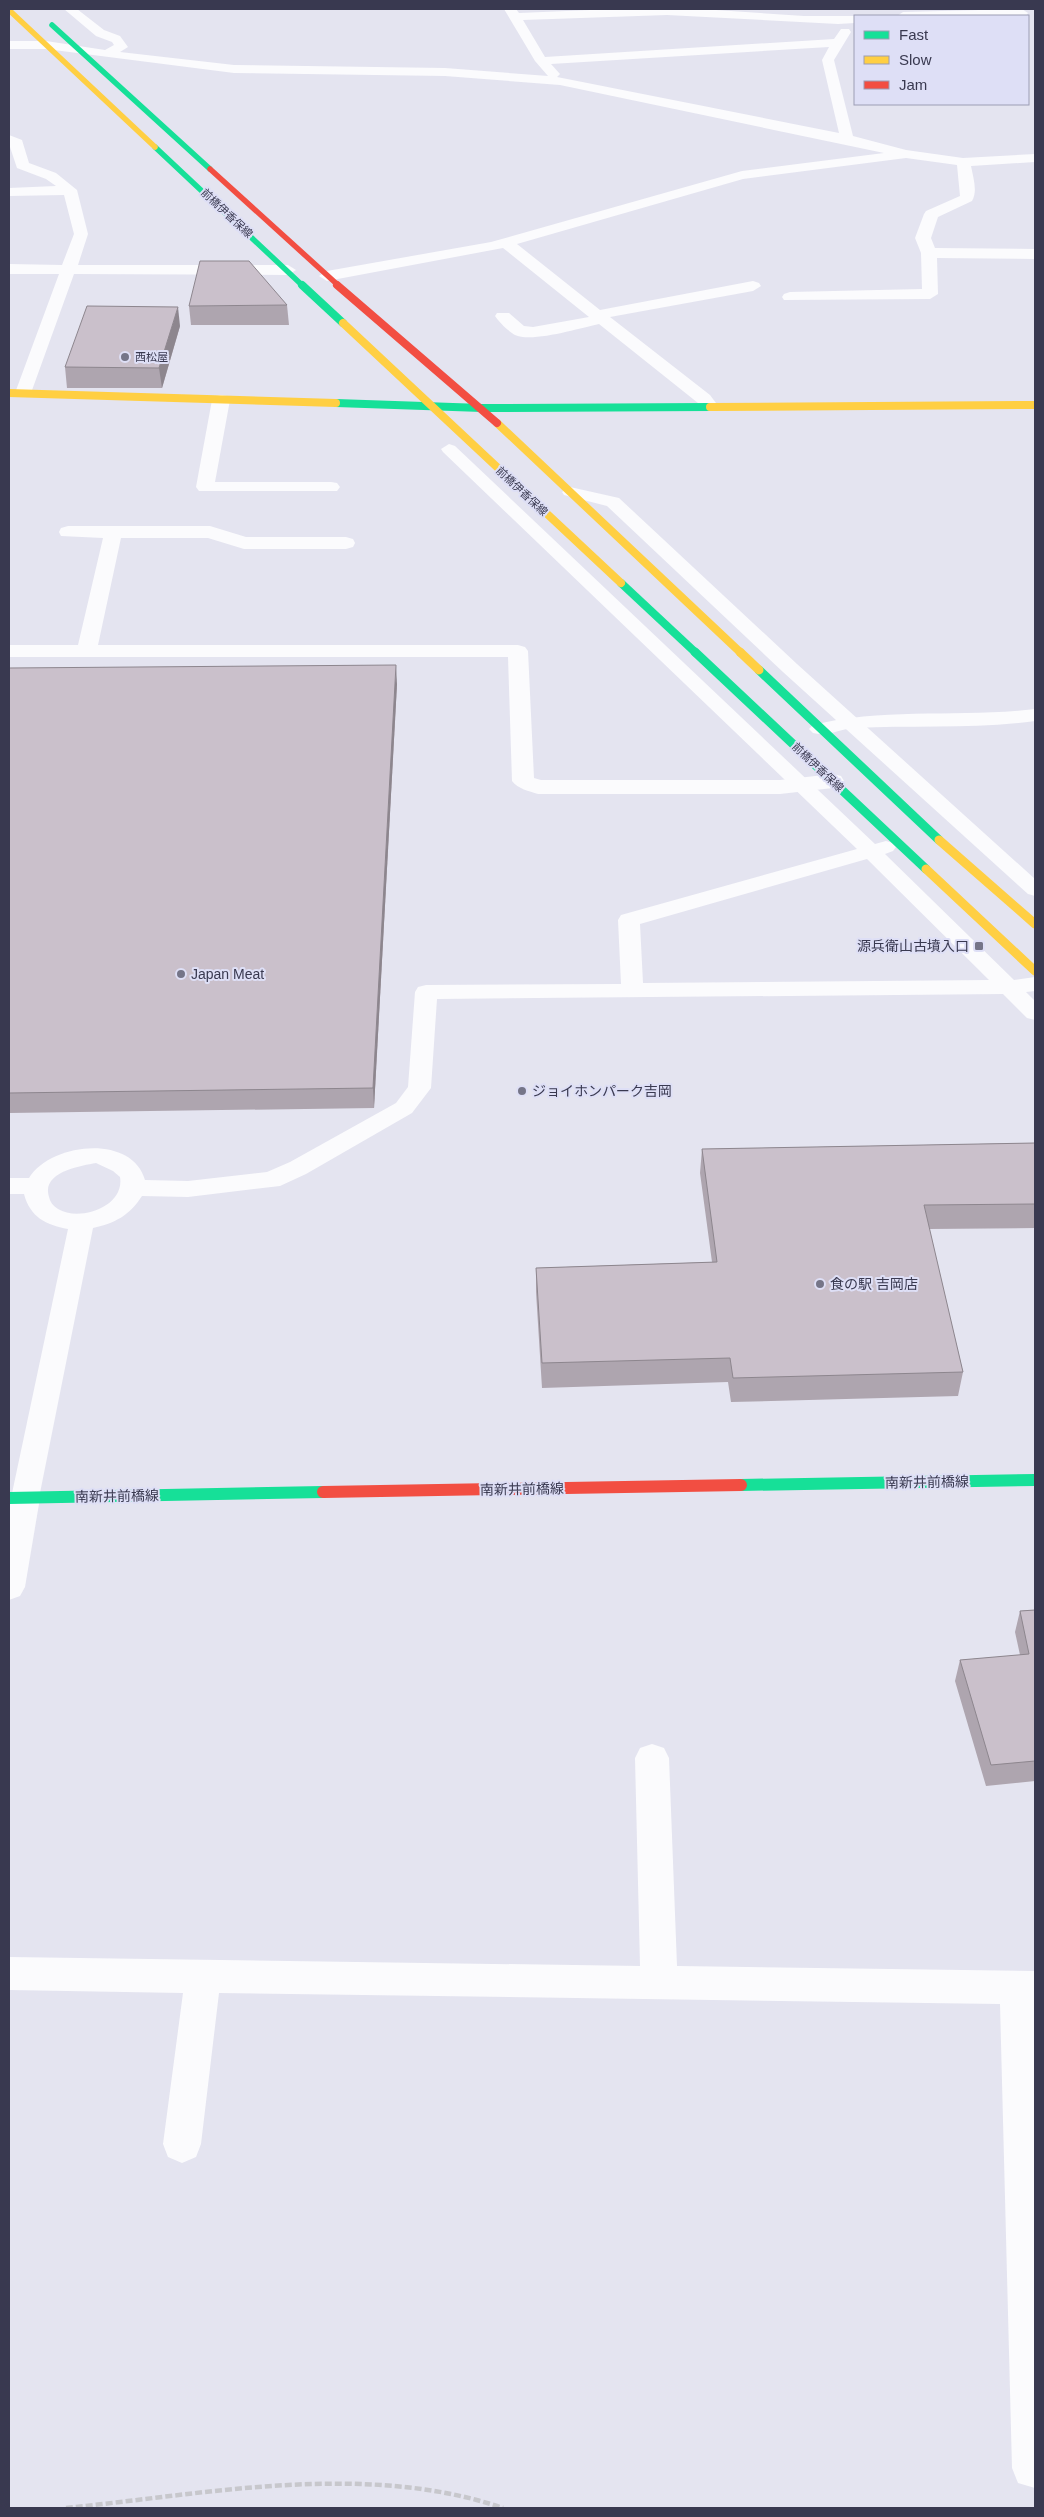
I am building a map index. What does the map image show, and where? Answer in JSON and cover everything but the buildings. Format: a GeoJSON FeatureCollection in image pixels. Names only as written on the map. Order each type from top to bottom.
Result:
{"type":"FeatureCollection","features":[{"type":"Feature","properties":{"kind":"main road","name":"前橋伊香保線"},"geometry":{"type":"LineString","coordinates":[[9,10],[1035,971]]}},
{"type":"Feature","properties":{"kind":"main road","name":"前橋伊香保線"},"geometry":{"type":"LineString","coordinates":[[41,15],[327,276],[482,408],[636,552],[820,729],[967,866],[1035,924]]}},
{"type":"Feature","properties":{"kind":"main road"},"geometry":{"type":"LineString","coordinates":[[16,393],[482,408],[1035,405]]}},
{"type":"Feature","properties":{"kind":"main road"},"geometry":{"type":"LineString","coordinates":[[522,516],[544,511]]}},
{"type":"Feature","properties":{"kind":"main road","name":"南新井前橋線"},"geometry":{"type":"LineString","coordinates":[[17,1498],[1035,1480]]}},
{"type":"Feature","properties":{"kind":"street"},"geometry":{"type":"LineString","coordinates":[[70,9],[100,33],[116,39],[122,47],[100,53]]}},
{"type":"Feature","properties":{"kind":"street"},"geometry":{"type":"LineString","coordinates":[[512,13],[541,61],[560,81]]}},
{"type":"Feature","properties":{"kind":"street"},"geometry":{"type":"LineString","coordinates":[[512,13],[718,13],[806,21],[854,20]]}},
{"type":"Feature","properties":{"kind":"street"},"geometry":{"type":"LineString","coordinates":[[847,139],[828,60],[854,20]]}},
{"type":"Feature","properties":{"kind":"street"},"geometry":{"type":"LineString","coordinates":[[541,61],[838,43]]}},
{"type":"Feature","properties":{"kind":"street"},"geometry":{"type":"LineString","coordinates":[[9,45],[46,45],[234,69],[445,72],[560,81],[847,139],[906,154],[963,162],[1035,158]]}},
{"type":"Feature","properties":{"kind":"street"},"geometry":{"type":"LineString","coordinates":[[9,139],[17,143],[15,166],[50,176],[70,190],[81,234],[16,393]]}},
{"type":"Feature","properties":{"kind":"street"},"geometry":{"type":"LineString","coordinates":[[327,276],[506,243],[742,175],[906,154]]}},
{"type":"Feature","properties":{"kind":"street"},"geometry":{"type":"LineString","coordinates":[[790,297],[930,294],[929,253],[923,238],[931,214],[967,198],[968,189],[963,162]]}},
{"type":"Feature","properties":{"kind":"street"},"geometry":{"type":"LineString","coordinates":[[9,192],[70,190]]}},
{"type":"Feature","properties":{"kind":"street"},"geometry":{"type":"LineString","coordinates":[[506,243],[704,399],[710,407]]}},
{"type":"Feature","properties":{"kind":"street"},"geometry":{"type":"LineString","coordinates":[[929,253],[1035,254]]}},
{"type":"Feature","properties":{"kind":"street"},"geometry":{"type":"LineString","coordinates":[[9,269],[288,270]]}},
{"type":"Feature","properties":{"kind":"street"},"geometry":{"type":"LineString","coordinates":[[503,316],[520,331],[533,332],[752,286]]}},
{"type":"Feature","properties":{"kind":"street"},"geometry":{"type":"LineString","coordinates":[[222,400],[205,487],[332,487]]}},
{"type":"Feature","properties":{"kind":"street"},"geometry":{"type":"LineString","coordinates":[[68,532],[210,532],[244,543],[346,543]]}},
{"type":"Feature","properties":{"kind":"street"},"geometry":{"type":"LineString","coordinates":[[87,651],[113,533]]}},
{"type":"Feature","properties":{"kind":"street"},"geometry":{"type":"LineString","coordinates":[[9,651],[518,651],[523,781],[538,787],[804,785],[833,781]]}},
{"type":"Feature","properties":{"kind":"street"},"geometry":{"type":"LineString","coordinates":[[820,729],[852,722],[994,720],[1035,715]]}},
{"type":"Feature","properties":{"kind":"street"},"geometry":{"type":"LineString","coordinates":[[9,1587],[17,1498]]}},
{"type":"Feature","properties":{"kind":"street"},"geometry":{"type":"LineString","coordinates":[[652,1758],[659,1983]]}},
{"type":"Feature","properties":{"kind":"street"},"geometry":{"type":"LineString","coordinates":[[9,1974],[1026,1988],[1033,2468]]}},
{"type":"Feature","properties":{"kind":"street"},"geometry":{"type":"LineString","coordinates":[[182,2144],[203,1977]]}},
{"type":"Feature","properties":{"kind":"lane"},"geometry":{"type":"LineString","coordinates":[[449,449],[522,516],[804,785],[1035,1013]]}},
{"type":"Feature","properties":{"kind":"lane"},"geometry":{"type":"LineString","coordinates":[[570,492],[613,502],[790,668],[852,722],[1035,890]]}},
{"type":"Feature","properties":{"kind":"lane"},"geometry":{"type":"LineString","coordinates":[[761,673],[790,668]]}},
{"type":"Feature","properties":{"kind":"lane"},"geometry":{"type":"LineString","coordinates":[[701,687],[728,682]]}},
{"type":"Feature","properties":{"kind":"lane"},"geometry":{"type":"LineString","coordinates":[[632,991],[629,920],[900,843]]}},
{"type":"Feature","properties":{"kind":"lane"},"geometry":{"type":"LineString","coordinates":[[967,866],[998,857]]}},
{"type":"Feature","properties":{"kind":"lane"},"geometry":{"type":"LineString","coordinates":[[132,1188],[188,1188],[246,1184],[271,1180],[298,1168],[404,1108],[419,1088],[426,992],[1008,987],[1035,984]]}},
{"type":"Feature","properties":{"kind":"lane"},"geometry":{"type":"LineString","coordinates":[[96,1156],[110,1158],[122,1164],[131,1173],[134,1183],[124,1204],[113,1212],[98,1218],[82,1221],[65,1220],[45,1212],[40,1208],[35,1197],[35,1186],[41,1176],[51,1166],[65,1160],[96,1156]]}},
{"type":"Feature","properties":{"kind":"lane"},"geometry":{"type":"LineString","coordinates":[[9,1186],[35,1186]]}},
{"type":"Feature","properties":{"kind":"lane"},"geometry":{"type":"LineString","coordinates":[[17,1498],[82,1221]]}},
{"type":"Feature","properties":{"kind":"path"},"geometry":{"type":"LineString","coordinates":[[66,2508],[267,2487],[392,2484],[474,2497],[503,2508]]}},
{"type":"Feature","properties":{"kind":"traffic: fast"},"geometry":{"type":"LineString","coordinates":[[52,25],[210,169]]}},
{"type":"Feature","properties":{"kind":"traffic: fast"},"geometry":{"type":"LineString","coordinates":[[155,147],[343,323]]}},
{"type":"Feature","properties":{"kind":"traffic: fast"},"geometry":{"type":"LineString","coordinates":[[336,403],[482,408],[710,407]]}},
{"type":"Feature","properties":{"kind":"traffic: fast"},"geometry":{"type":"LineString","coordinates":[[621,583],[926,869]]}},
{"type":"Feature","properties":{"kind":"traffic: fast"},"geometry":{"type":"LineString","coordinates":[[759,670],[939,840]]}},
{"type":"Feature","properties":{"kind":"traffic: fast"},"geometry":{"type":"LineString","coordinates":[[741,1485],[1035,1480]]}},
{"type":"Feature","properties":{"kind":"traffic: fast"},"geometry":{"type":"LineString","coordinates":[[9,1498],[323,1492]]}},
{"type":"Feature","properties":{"kind":"traffic: slow"},"geometry":{"type":"LineString","coordinates":[[9,10],[155,147]]}},
{"type":"Feature","properties":{"kind":"traffic: slow"},"geometry":{"type":"LineString","coordinates":[[343,323],[621,583]]}},
{"type":"Feature","properties":{"kind":"traffic: slow"},"geometry":{"type":"LineString","coordinates":[[9,393],[336,403]]}},
{"type":"Feature","properties":{"kind":"traffic: slow"},"geometry":{"type":"LineString","coordinates":[[710,407],[1035,405]]}},
{"type":"Feature","properties":{"kind":"traffic: slow"},"geometry":{"type":"LineString","coordinates":[[497,423],[759,670]]}},
{"type":"Feature","properties":{"kind":"traffic: slow"},"geometry":{"type":"LineString","coordinates":[[939,840],[1035,924]]}},
{"type":"Feature","properties":{"kind":"traffic: slow"},"geometry":{"type":"LineString","coordinates":[[926,869],[1035,971]]}},
{"type":"Feature","properties":{"kind":"traffic: jam"},"geometry":{"type":"LineString","coordinates":[[210,169],[327,276],[497,423]]}},
{"type":"Feature","properties":{"kind":"traffic: jam"},"geometry":{"type":"LineString","coordinates":[[323,1492],[741,1485]]}},
{"type":"Feature","properties":{"kind":"place","name":"西松屋"},"geometry":{"type":"Point","coordinates":[125,357]}},
{"type":"Feature","properties":{"kind":"place","name":"源兵衛山古墳入口"},"geometry":{"type":"Point","coordinates":[979,946]}},
{"type":"Feature","properties":{"kind":"place","name":"Japan Meat"},"geometry":{"type":"Point","coordinates":[181,974]}},
{"type":"Feature","properties":{"kind":"place","name":"ジョイホンパーク吉岡"},"geometry":{"type":"Point","coordinates":[522,1091]}},
{"type":"Feature","properties":{"kind":"place","name":"食の駅 吉岡店"},"geometry":{"type":"Point","coordinates":[820,1284]}}]}
